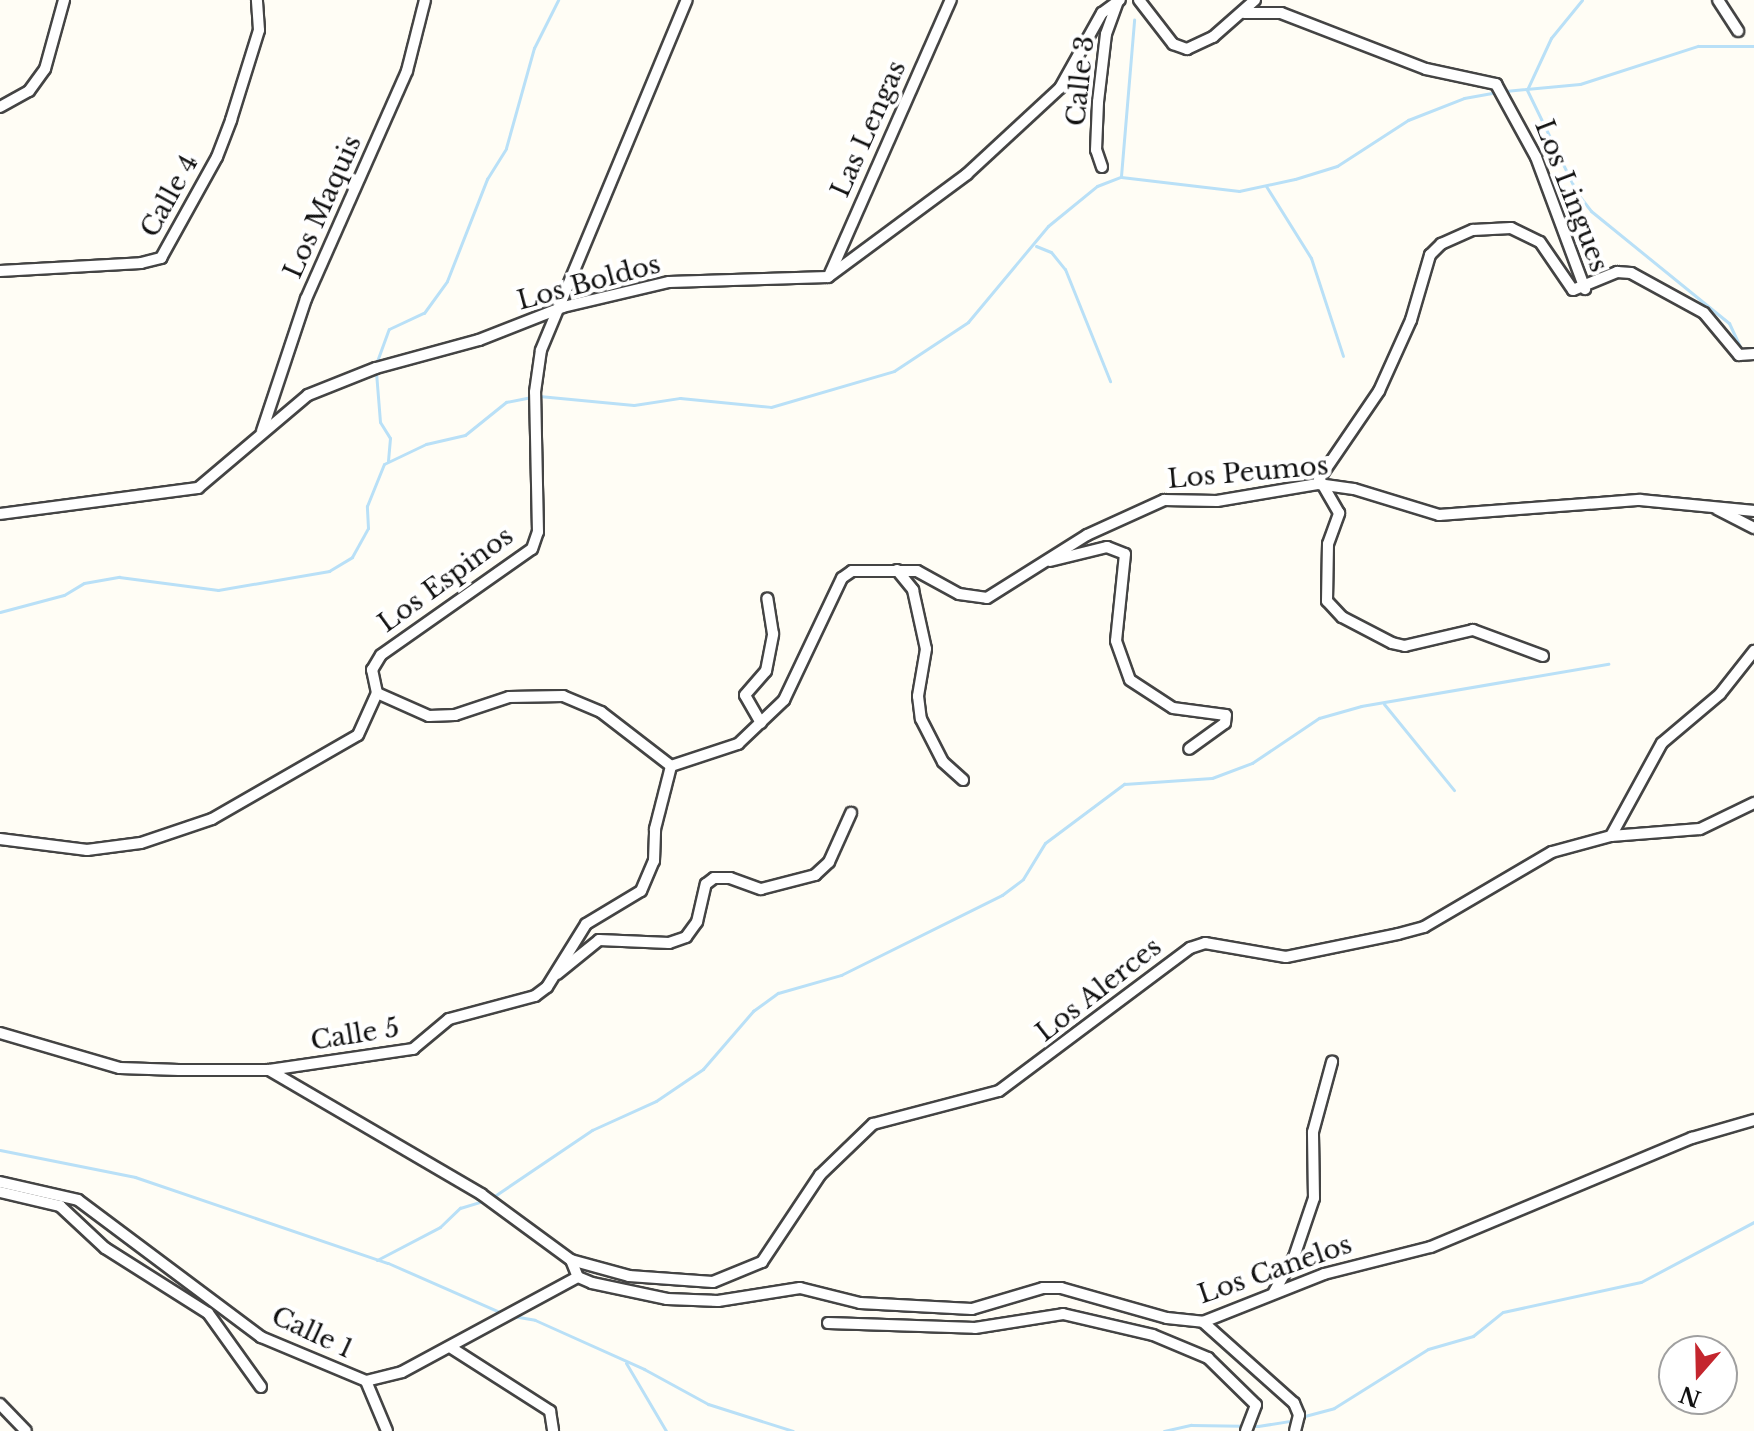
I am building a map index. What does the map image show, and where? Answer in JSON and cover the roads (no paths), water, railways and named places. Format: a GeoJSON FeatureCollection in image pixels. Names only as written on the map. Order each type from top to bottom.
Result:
{"type":"FeatureCollection","features":[{"type":"Feature","properties":{"kind":"street"},"geometry":{"type":"LineString","coordinates":[[0,107],[37,82],[53,49],[64,0]]}},
{"type":"Feature","properties":{"kind":"street","name":"Calle 4"},"geometry":{"type":"LineString","coordinates":[[0,271],[141,263],[161,258],[226,132],[259,30],[257,0]]}},
{"type":"Feature","properties":{"kind":"street","name":"Los Maquis"},"geometry":{"type":"LineString","coordinates":[[261,433],[306,299],[407,71],[425,0]]}},
{"type":"Feature","properties":{"kind":"street","name":"Los Espinos"},"geometry":{"type":"LineString","coordinates":[[0,839],[87,850],[141,843],[183,830],[358,735],[377,693],[372,670],[381,655],[532,549],[538,532],[536,371],[687,0]]}},
{"type":"Feature","properties":{"kind":"street","name":"Las Lengas"},"geometry":{"type":"LineString","coordinates":[[828,277],[951,0]]}},
{"type":"Feature","properties":{"kind":"street"},"geometry":{"type":"LineString","coordinates":[[828,277],[967,174],[1050,97],[1070,76],[1102,13],[1119,0]]}},
{"type":"Feature","properties":{"kind":"street","name":"Calle 3"},"geometry":{"type":"LineString","coordinates":[[1102,167],[1096,150],[1098,102],[1106,34],[1119,0]]}},
{"type":"Feature","properties":{"kind":"street"},"geometry":{"type":"LineString","coordinates":[[1139,0],[1179,48],[1213,37],[1244,13],[1255,0]]}},
{"type":"Feature","properties":{"kind":"street"},"geometry":{"type":"LineString","coordinates":[[1718,0],[1738,31]]}},
{"type":"Feature","properties":{"kind":"street","name":"Los Lingues"},"geometry":{"type":"LineString","coordinates":[[1244,13],[1281,13],[1426,69],[1496,84],[1536,157],[1585,289],[1569,287],[1553,255],[1524,232],[1494,227],[1441,244],[1424,268],[1411,320],[1379,391],[1318,484]]}},
{"type":"Feature","properties":{"kind":"street"},"geometry":{"type":"LineString","coordinates":[[1585,289],[1617,272],[1631,273],[1704,313],[1739,355],[1754,354]]}},
{"type":"Feature","properties":{"kind":"street","name":"Los Boldos"},"geometry":{"type":"LineString","coordinates":[[0,514],[198,488],[261,433],[326,386],[479,340],[563,307],[669,282],[828,277]]}},
{"type":"Feature","properties":{"kind":"street"},"geometry":{"type":"LineString","coordinates":[[1318,484],[1338,507],[1328,544],[1325,588],[1331,608],[1342,617],[1405,646],[1473,630],[1543,656]]}},
{"type":"Feature","properties":{"kind":"street","name":"Los Peumos"},"geometry":{"type":"LineString","coordinates":[[671,766],[723,752],[761,723],[796,682],[842,578],[852,571],[917,571],[973,599],[997,593],[1087,535],[1164,500],[1217,501],[1318,484],[1354,489],[1439,515],[1575,502],[1704,503],[1754,511]]}},
{"type":"Feature","properties":{"kind":"street"},"geometry":{"type":"LineString","coordinates":[[1704,503],[1754,528]]}},
{"type":"Feature","properties":{"kind":"street"},"geometry":{"type":"LineString","coordinates":[[1041,563],[1107,547],[1125,554],[1116,641],[1130,680],[1173,708],[1226,715],[1225,723],[1189,749]]}},
{"type":"Feature","properties":{"kind":"street"},"geometry":{"type":"LineString","coordinates":[[897,570],[913,590],[924,637],[921,719],[943,762],[963,780]]}},
{"type":"Feature","properties":{"kind":"street"},"geometry":{"type":"LineString","coordinates":[[761,723],[745,695],[766,671],[773,634],[767,598]]}},
{"type":"Feature","properties":{"kind":"street"},"geometry":{"type":"LineString","coordinates":[[1611,836],[1662,743],[1720,694],[1754,651]]}},
{"type":"Feature","properties":{"kind":"street"},"geometry":{"type":"LineString","coordinates":[[377,693],[429,716],[455,715],[509,697],[563,696],[601,712],[671,766]]}},
{"type":"Feature","properties":{"kind":"street","name":"Calle 5"},"geometry":{"type":"LineString","coordinates":[[269,1070],[400,1054],[449,1019],[535,996],[555,975],[586,924],[641,891],[650,877],[671,766]]}},
{"type":"Feature","properties":{"kind":"street","name":"Los Alerces"},"geometry":{"type":"LineString","coordinates":[[571,1260],[678,1283],[713,1282],[738,1274],[762,1262],[820,1175],[873,1124],[999,1091],[1190,948],[1205,943],[1286,957],[1398,934],[1424,927],[1552,852],[1611,836],[1700,829],[1754,803]]}},
{"type":"Feature","properties":{"kind":"street"},"geometry":{"type":"LineString","coordinates":[[555,975],[599,940],[669,943],[686,937],[697,922],[706,884],[714,878],[730,878],[761,889],[815,875],[829,862],[851,813]]}},
{"type":"Feature","properties":{"kind":"street"},"geometry":{"type":"LineString","coordinates":[[0,1033],[120,1068],[269,1070],[481,1194],[571,1260],[578,1277]]}},
{"type":"Feature","properties":{"kind":"street"},"geometry":{"type":"LineString","coordinates":[[1274,1292],[1294,1257],[1314,1198],[1313,1132],[1332,1062]]}},
{"type":"Feature","properties":{"kind":"street","name":"Los Canelos"},"geometry":{"type":"LineString","coordinates":[[578,1277],[626,1293],[667,1299],[718,1301],[800,1288],[860,1303],[972,1309],[1043,1288],[1061,1288],[1167,1318],[1203,1322],[1274,1292],[1431,1247],[1681,1142],[1754,1120]]}},
{"type":"Feature","properties":{"kind":"street","name":"Calle 1"},"geometry":{"type":"LineString","coordinates":[[0,1182],[78,1200],[261,1337],[366,1381],[402,1372],[578,1277]]}},
{"type":"Feature","properties":{"kind":"street"},"geometry":{"type":"LineString","coordinates":[[0,1192],[60,1206],[105,1248],[208,1313],[261,1387]]}},
{"type":"Feature","properties":{"kind":"street"},"geometry":{"type":"LineString","coordinates":[[828,1323],[975,1328],[1063,1314],[1153,1335],[1208,1358],[1256,1405],[1246,1431]]}},
{"type":"Feature","properties":{"kind":"street"},"geometry":{"type":"LineString","coordinates":[[1203,1322],[1294,1403],[1299,1415],[1295,1431]]}},
{"type":"Feature","properties":{"kind":"street"},"geometry":{"type":"LineString","coordinates":[[450,1347],[550,1411],[553,1431]]}},
{"type":"Feature","properties":{"kind":"street"},"geometry":{"type":"LineString","coordinates":[[366,1381],[387,1431]]}},
{"type":"Feature","properties":{"kind":"street"},"geometry":{"type":"LineString","coordinates":[[0,1404],[26,1431]]}},
{"type":"Feature","properties":{"kind":"waterway"},"geometry":{"type":"LineString","coordinates":[[376,364],[389,329],[424,313],[447,281],[487,179],[506,148],[534,48],[558,0]]}},
{"type":"Feature","properties":{"kind":"waterway"},"geometry":{"type":"LineString","coordinates":[[1582,0],[1551,38],[1527,90],[1577,193],[1591,211],[1729,323],[1742,351]]}},
{"type":"Feature","properties":{"kind":"waterway"},"geometry":{"type":"LineString","coordinates":[[1121,176],[1134,20]]}},
{"type":"Feature","properties":{"kind":"waterway"},"geometry":{"type":"LineString","coordinates":[[1505,91],[1580,84],[1698,46],[1754,46]]}},
{"type":"Feature","properties":{"kind":"waterway"},"geometry":{"type":"LineString","coordinates":[[539,396],[634,405],[680,398],[771,407],[894,371],[968,322],[1048,226],[1097,186],[1121,177],[1239,191],[1295,179],[1337,166],[1408,120],[1464,98],[1497,92]]}},
{"type":"Feature","properties":{"kind":"waterway"},"geometry":{"type":"LineString","coordinates":[[1266,186],[1311,258],[1343,356]]}},
{"type":"Feature","properties":{"kind":"waterway"},"geometry":{"type":"LineString","coordinates":[[1036,246],[1051,252],[1065,269],[1110,381]]}},
{"type":"Feature","properties":{"kind":"waterway"},"geometry":{"type":"LineString","coordinates":[[376,372],[380,422],[390,438],[388,461]]}},
{"type":"Feature","properties":{"kind":"waterway"},"geometry":{"type":"LineString","coordinates":[[0,612],[64,595],[84,583],[119,577],[218,590],[329,571],[352,557],[368,528],[367,506],[384,464],[426,444],[465,435],[506,402],[532,397]]}},
{"type":"Feature","properties":{"kind":"waterway"},"geometry":{"type":"LineString","coordinates":[[493,1197],[592,1130],[656,1101],[703,1069],[753,1011],[778,993],[841,975],[1002,895],[1023,879],[1045,843],[1124,784],[1212,778],[1252,763],[1319,718],[1361,706],[1608,664]]}},
{"type":"Feature","properties":{"kind":"waterway"},"geometry":{"type":"LineString","coordinates":[[1384,704],[1454,790]]}},
{"type":"Feature","properties":{"kind":"waterway"},"geometry":{"type":"LineString","coordinates":[[0,1150],[135,1177],[388,1263],[502,1313]]}},
{"type":"Feature","properties":{"kind":"waterway"},"geometry":{"type":"LineString","coordinates":[[377,1260],[440,1227],[460,1208],[486,1200]]}},
{"type":"Feature","properties":{"kind":"waterway"},"geometry":{"type":"LineString","coordinates":[[1301,1417],[1334,1408],[1428,1349],[1473,1336],[1503,1312],[1641,1282],[1754,1222]]}},
{"type":"Feature","properties":{"kind":"waterway"},"geometry":{"type":"LineString","coordinates":[[513,1316],[535,1320],[644,1369],[708,1404],[793,1431]]}},
{"type":"Feature","properties":{"kind":"waterway"},"geometry":{"type":"LineString","coordinates":[[626,1363],[666,1431]]}},
{"type":"Feature","properties":{"kind":"waterway"},"geometry":{"type":"LineString","coordinates":[[1164,1431],[1191,1425],[1258,1426],[1294,1420]]}}]}
